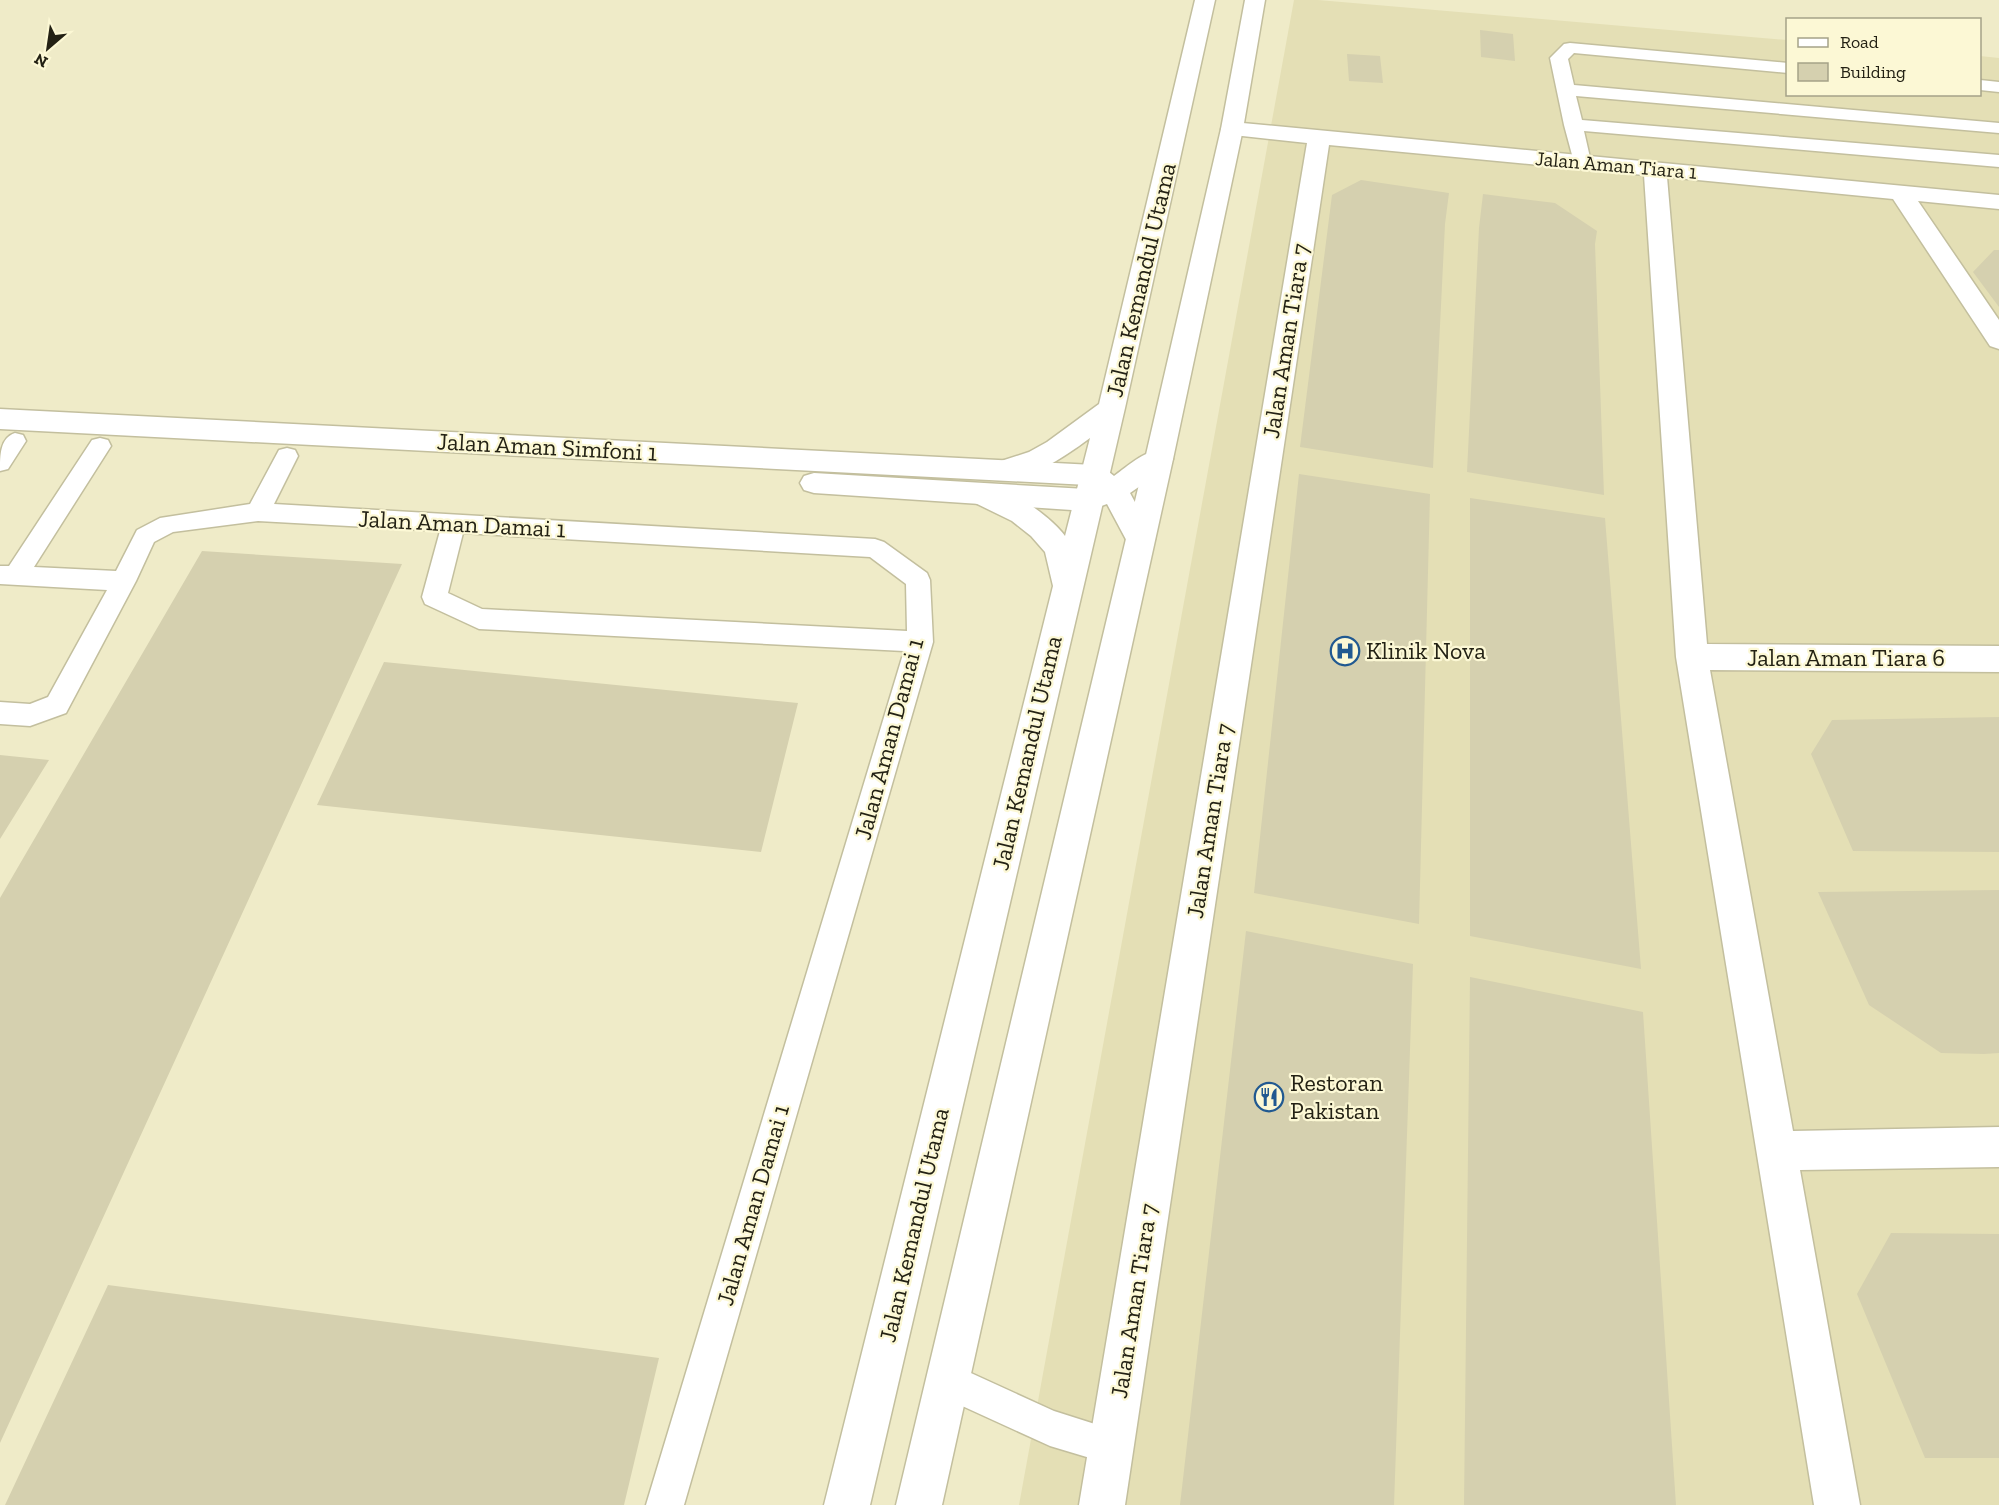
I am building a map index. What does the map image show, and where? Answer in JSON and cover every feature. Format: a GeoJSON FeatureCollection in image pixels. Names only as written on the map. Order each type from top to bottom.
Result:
{"type":"FeatureCollection","features":[{"type":"Feature","properties":{"kind":"street","name":"Jalan Kemandul Utama"},"geometry":{"type":"LineString","coordinates":[[847,1505],[1067,586],[1098,488],[1111,408],[1205,0]]}},
{"type":"Feature","properties":{"kind":"street"},"geometry":{"type":"LineString","coordinates":[[919,1505],[1159,459],[1232,129],[1255,0]]}},
{"type":"Feature","properties":{"kind":"street","name":"Jalan Aman Tiara 1"},"geometry":{"type":"LineString","coordinates":[[1232,129],[1999,202]]}},
{"type":"Feature","properties":{"kind":"street","name":"Jalan Aman Tiara 7"},"geometry":{"type":"LineString","coordinates":[[1102,1505],[1319,137]]}},
{"type":"Feature","properties":{"kind":"street"},"geometry":{"type":"LineString","coordinates":[[1655,169],[1692,657],[1837,1505]]}},
{"type":"Feature","properties":{"kind":"street"},"geometry":{"type":"LineString","coordinates":[[1900,192],[1999,340]]}},
{"type":"Feature","properties":{"kind":"street"},"geometry":{"type":"LineString","coordinates":[[1005,470],[1039,459],[1111,408]]}},
{"type":"Feature","properties":{"kind":"street","name":"Jalan Aman Simfoni 1"},"geometry":{"type":"LineString","coordinates":[[4,441],[1005,470],[1098,488]]}},
{"type":"Feature","properties":{"kind":"street","name":"Jalan Aman Simfoni 1"},"geometry":{"type":"LineString","coordinates":[[4,441],[977,492],[1098,488]]}},
{"type":"Feature","properties":{"kind":"street"},"geometry":{"type":"LineString","coordinates":[[1140,539],[1098,488],[1159,459]]}},
{"type":"Feature","properties":{"kind":"street"},"geometry":{"type":"LineString","coordinates":[[977,492],[1017,510],[1040,526],[1058,548],[1067,586]]}},
{"type":"Feature","properties":{"kind":"street","name":"Jalan Aman Tiara 6"},"geometry":{"type":"LineString","coordinates":[[1692,657],[1999,659]]}},
{"type":"Feature","properties":{"kind":"street"},"geometry":{"type":"LineString","coordinates":[[1775,1150],[1999,1147]]}},
{"type":"Feature","properties":{"kind":"lane"},"geometry":{"type":"LineString","coordinates":[[1582,162],[1559,58],[1570,48],[1786,68]]}},
{"type":"Feature","properties":{"kind":"lane"},"geometry":{"type":"LineString","coordinates":[[1981,85],[1999,87]]}},
{"type":"Feature","properties":{"kind":"lane"},"geometry":{"type":"LineString","coordinates":[[1567,90],[1999,128]]}},
{"type":"Feature","properties":{"kind":"lane"},"geometry":{"type":"LineString","coordinates":[[1573,125],[1999,161]]}},
{"type":"Feature","properties":{"kind":"lane"},"geometry":{"type":"LineString","coordinates":[[8,575],[100,446]]}},
{"type":"Feature","properties":{"kind":"lane"},"geometry":{"type":"LineString","coordinates":[[258,512],[287,456]]}},
{"type":"Feature","properties":{"kind":"lane","name":"Jalan Aman Damai 1"},"geometry":{"type":"LineString","coordinates":[[0,713],[30,716],[57,705],[124,581],[145,536],[168,524],[258,512],[875,548],[918,580],[920,642],[665,1505]]}},
{"type":"Feature","properties":{"kind":"lane"},"geometry":{"type":"LineString","coordinates":[[454,523],[435,597],[478,620],[920,642]]}},
{"type":"Feature","properties":{"kind":"lane"},"geometry":{"type":"LineString","coordinates":[[8,575],[124,581]]}},
{"type":"Feature","properties":{"kind":"lane"},"geometry":{"type":"LineString","coordinates":[[949,1381],[1050,1428],[1110,1446]]}},
{"type":"Feature","properties":{"kind":"shaded area"},"geometry":{"type":"Polygon","coordinates":[[[1294,0],[1318,0],[1786,40],[1786,96],[1981,96],[1981,56],[1999,58],[1999,1505],[1019,1505],[1294,0]]]}},
{"type":"Feature","properties":{"kind":"building"},"geometry":{"type":"Polygon","coordinates":[[[1480,30],[1513,34],[1515,61],[1481,57],[1480,30]]]}},
{"type":"Feature","properties":{"kind":"building"},"geometry":{"type":"Polygon","coordinates":[[[1347,54],[1380,56],[1383,83],[1349,81],[1347,54]]]}},
{"type":"Feature","properties":{"kind":"building"},"geometry":{"type":"Polygon","coordinates":[[[1361,180],[1449,193],[1445,224],[1433,468],[1300,447],[1332,195],[1361,180]]]}},
{"type":"Feature","properties":{"kind":"building"},"geometry":{"type":"Polygon","coordinates":[[[1483,194],[1555,203],[1597,231],[1595,244],[1604,495],[1467,472],[1479,228],[1483,194]]]}},
{"type":"Feature","properties":{"kind":"building"},"geometry":{"type":"Polygon","coordinates":[[[1994,250],[1999,250],[1999,307],[1973,272],[1994,250]]]}},
{"type":"Feature","properties":{"kind":"building"},"geometry":{"type":"Polygon","coordinates":[[[1299,474],[1430,494],[1419,924],[1254,893],[1299,474]]]}},
{"type":"Feature","properties":{"kind":"building"},"geometry":{"type":"Polygon","coordinates":[[[1470,498],[1605,518],[1641,969],[1470,936],[1470,498]]]}},
{"type":"Feature","properties":{"kind":"building"},"geometry":{"type":"Polygon","coordinates":[[[202,551],[402,564],[0,1443],[0,898],[202,551]]]}},
{"type":"Feature","properties":{"kind":"building"},"geometry":{"type":"Polygon","coordinates":[[[384,662],[798,703],[761,852],[317,805],[384,662]]]}},
{"type":"Feature","properties":{"kind":"building"},"geometry":{"type":"Polygon","coordinates":[[[1999,717],[1999,852],[1853,851],[1811,754],[1832,720],[1999,717]]]}},
{"type":"Feature","properties":{"kind":"building"},"geometry":{"type":"Polygon","coordinates":[[[0,755],[49,760],[0,839],[0,755]]]}},
{"type":"Feature","properties":{"kind":"building"},"geometry":{"type":"Polygon","coordinates":[[[1999,890],[1999,1053],[1984,1054],[1941,1053],[1869,1005],[1818,892],[1999,890]]]}},
{"type":"Feature","properties":{"kind":"building"},"geometry":{"type":"Polygon","coordinates":[[[1246,931],[1413,964],[1394,1505],[1180,1505],[1246,931]]]}},
{"type":"Feature","properties":{"kind":"building"},"geometry":{"type":"Polygon","coordinates":[[[1470,977],[1643,1012],[1676,1505],[1464,1505],[1470,977]]]}},
{"type":"Feature","properties":{"kind":"building"},"geometry":{"type":"Polygon","coordinates":[[[1891,1233],[1999,1234],[1999,1458],[1925,1458],[1857,1294],[1891,1233]]]}},
{"type":"Feature","properties":{"kind":"building"},"geometry":{"type":"Polygon","coordinates":[[[108,1285],[659,1358],[624,1505],[5,1505],[108,1285]]]}},
{"type":"Feature","properties":{"kind":"place","name":"Klinik Nova"},"geometry":{"type":"Point","coordinates":[1345,651]}},
{"type":"Feature","properties":{"kind":"place","name":"Restoran Pakistan"},"geometry":{"type":"Point","coordinates":[1269,1097]}}]}
